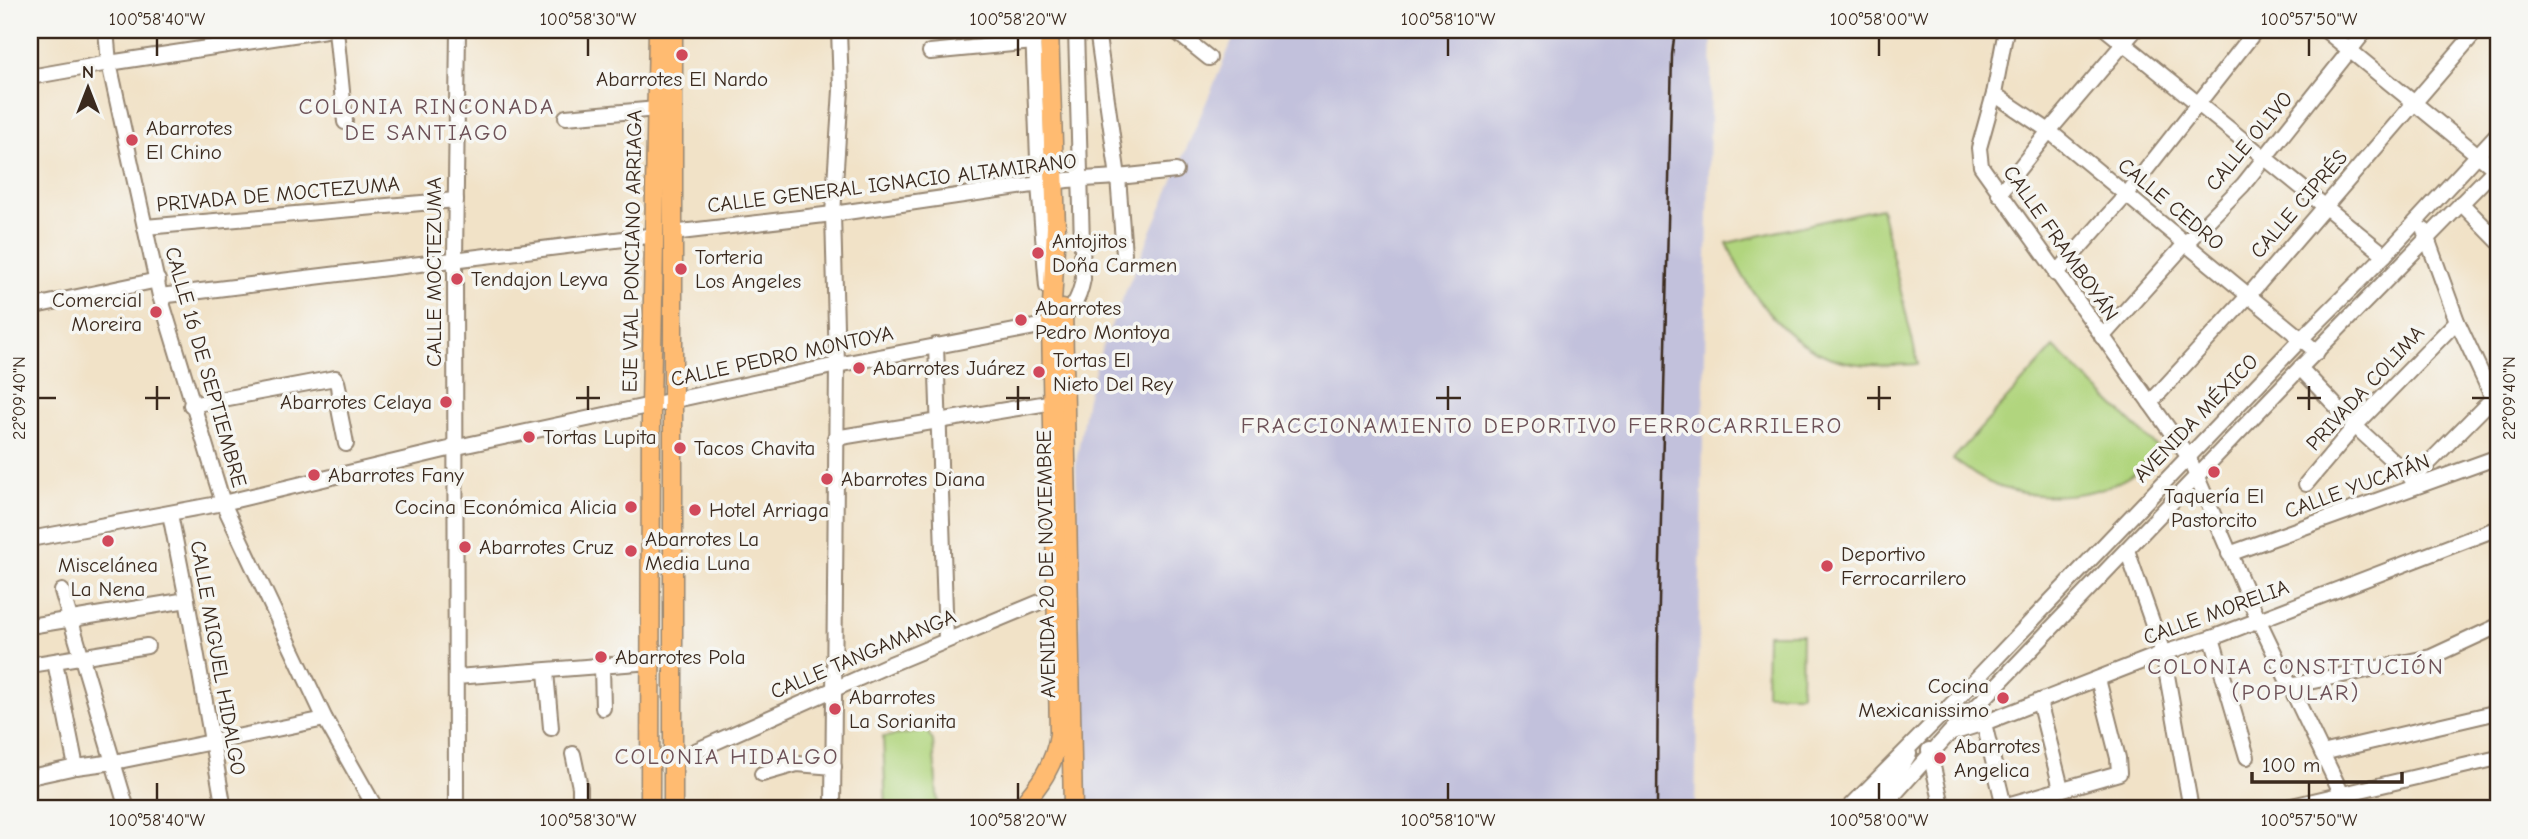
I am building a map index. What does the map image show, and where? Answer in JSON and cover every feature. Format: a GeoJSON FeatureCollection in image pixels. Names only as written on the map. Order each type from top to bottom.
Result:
{"type":"FeatureCollection","features":[{"type":"Feature","properties":{"kind":"main road","name":"EJE VIAL PONCIANO ARRIAGA"},"geometry":{"type":"LineString","coordinates":[[658,30],[657,109],[672,402],[675,760],[673,809]]}},
{"type":"Feature","properties":{"kind":"main road","name":"EJE VIAL PONCIANO ARRIAGA"},"geometry":{"type":"LineString","coordinates":[[650,809],[651,406],[664,234],[673,30]]}},
{"type":"Feature","properties":{"kind":"main road","name":"AVENIDA 20 DE NOVIEMBRE"},"geometry":{"type":"LineString","coordinates":[[1049,30],[1061,181]]}},
{"type":"Feature","properties":{"kind":"main road","name":"AVENIDA 20 DE NOVIEMBRE"},"geometry":{"type":"LineString","coordinates":[[1060,30],[1061,181],[1055,317],[1062,593],[1073,809]]}},
{"type":"Feature","properties":{"kind":"main road","name":"AVENIDA 20 DE NOVIEMBRE"},"geometry":{"type":"LineString","coordinates":[[1019,809],[1042,782],[1053,762],[1059,734],[1062,593]]}},
{"type":"Feature","properties":{"kind":"street","name":"CALLE 16 DE SEPTIEMBRE"},"geometry":{"type":"LineString","coordinates":[[106,30],[109,63],[160,296],[223,503],[325,719],[376,809]]}},
{"type":"Feature","properties":{"kind":"street"},"geometry":{"type":"LineString","coordinates":[[30,77],[326,30]]}},
{"type":"Feature","properties":{"kind":"street"},"geometry":{"type":"LineString","coordinates":[[336,30],[345,122]]}},
{"type":"Feature","properties":{"kind":"street","name":"CALLE MOCTEZUMA"},"geometry":{"type":"LineString","coordinates":[[456,809],[455,259],[458,30]]}},
{"type":"Feature","properties":{"kind":"street"},"geometry":{"type":"LineString","coordinates":[[832,809],[837,365],[833,214],[841,90],[839,30]]}},
{"type":"Feature","properties":{"kind":"street","name":"AVENIDA 20 DE NOVIEMBRE"},"geometry":{"type":"LineString","coordinates":[[1055,317],[1046,278],[1061,181],[1076,30]]}},
{"type":"Feature","properties":{"kind":"street"},"geometry":{"type":"LineString","coordinates":[[1097,30],[1118,177],[1124,254]]}},
{"type":"Feature","properties":{"kind":"street"},"geometry":{"type":"LineString","coordinates":[[1174,30],[1209,58]]}},
{"type":"Feature","properties":{"kind":"street"},"geometry":{"type":"LineString","coordinates":[[2107,30],[2385,255]]}},
{"type":"Feature","properties":{"kind":"street"},"geometry":{"type":"LineString","coordinates":[[1999,194],[2135,30]]}},
{"type":"Feature","properties":{"kind":"street"},"geometry":{"type":"LineString","coordinates":[[2056,274],[2127,194],[2256,30]]}},
{"type":"Feature","properties":{"kind":"street"},"geometry":{"type":"LineString","coordinates":[[2325,30],[2497,167]]}},
{"type":"Feature","properties":{"kind":"street","name":"CALLE OLIVO"},"geometry":{"type":"LineString","coordinates":[[2102,337],[2265,158],[2366,30]]}},
{"type":"Feature","properties":{"kind":"street","name":"CALLE CIPRÉS"},"geometry":{"type":"LineString","coordinates":[[2150,403],[2249,295],[2477,30]]}},
{"type":"Feature","properties":{"kind":"street","name":"CALLE FRAMBOYÁN"},"geometry":{"type":"LineString","coordinates":[[2008,33],[1979,148],[1981,166],[2188,456],[2258,619],[2349,809]]}},
{"type":"Feature","properties":{"kind":"street"},"geometry":{"type":"LineString","coordinates":[[930,52],[1033,36]]}},
{"type":"Feature","properties":{"kind":"street","name":"AVENIDA 20 DE NOVIEMBRE"},"geometry":{"type":"LineString","coordinates":[[1033,36],[1061,181]]}},
{"type":"Feature","properties":{"kind":"street","name":"CALLE CEDRO"},"geometry":{"type":"LineString","coordinates":[[1994,94],[2049,131],[2316,352]]}},
{"type":"Feature","properties":{"kind":"street"},"geometry":{"type":"LineString","coordinates":[[566,117],[657,109]]}},
{"type":"Feature","properties":{"kind":"street","name":"AVENIDA MÉXICO"},"geometry":{"type":"LineString","coordinates":[[1847,809],[2385,255],[2498,133]]}},
{"type":"Feature","properties":{"kind":"street","name":"AVENIDA MÉXICO"},"geometry":{"type":"LineString","coordinates":[[1881,809],[2056,621],[2497,167]]}},
{"type":"Feature","properties":{"kind":"street","name":"CALLE GENERAL IGNACIO ALTAMIRANO"},"geometry":{"type":"LineString","coordinates":[[160,296],[833,214],[1061,181],[1176,171]]}},
{"type":"Feature","properties":{"kind":"street","name":"PRIVADA DE MOCTEZUMA"},"geometry":{"type":"LineString","coordinates":[[145,227],[456,200]]}},
{"type":"Feature","properties":{"kind":"street"},"geometry":{"type":"LineString","coordinates":[[2461,203],[2498,241]]}},
{"type":"Feature","properties":{"kind":"street"},"geometry":{"type":"LineString","coordinates":[[2300,368],[2355,426],[2416,483],[2497,400],[2457,321],[2418,219]]}},
{"type":"Feature","properties":{"kind":"street"},"geometry":{"type":"LineString","coordinates":[[30,307],[158,280]]}},
{"type":"Feature","properties":{"kind":"street","name":"CALLE PEDRO MONTOYA"},"geometry":{"type":"LineString","coordinates":[[30,538],[223,503],[457,447],[1055,317]]}},
{"type":"Feature","properties":{"kind":"street","name":"PRIVADA COLIMA"},"geometry":{"type":"LineString","coordinates":[[2306,484],[2355,426],[2457,321]]}},
{"type":"Feature","properties":{"kind":"street"},"geometry":{"type":"LineString","coordinates":[[936,345],[946,640]]}},
{"type":"Feature","properties":{"kind":"street"},"geometry":{"type":"LineString","coordinates":[[191,405],[329,378],[338,381],[338,403],[346,444]]}},
{"type":"Feature","properties":{"kind":"street"},"geometry":{"type":"LineString","coordinates":[[835,438],[1058,402]]}},
{"type":"Feature","properties":{"kind":"street","name":"CALLE YUCATÁN"},"geometry":{"type":"LineString","coordinates":[[2230,554],[2416,483],[2498,457]]}},
{"type":"Feature","properties":{"kind":"street","name":"CALLE MIGUEL HIDALGO"},"geometry":{"type":"LineString","coordinates":[[170,514],[224,809]]}},
{"type":"Feature","properties":{"kind":"street","name":"CALLE MORELIA"},"geometry":{"type":"LineString","coordinates":[[1948,735],[2163,653],[2213,638],[2498,528]]}},
{"type":"Feature","properties":{"kind":"street"},"geometry":{"type":"LineString","coordinates":[[2127,550],[2163,653],[2191,809]]}},
{"type":"Feature","properties":{"kind":"street"},"geometry":{"type":"LineString","coordinates":[[62,591],[127,809]]}},
{"type":"Feature","properties":{"kind":"street","name":"CALLE TANGAMANGA"},"geometry":{"type":"LineString","coordinates":[[675,760],[834,688],[1062,593]]}},
{"type":"Feature","properties":{"kind":"street"},"geometry":{"type":"LineString","coordinates":[[30,626],[187,600]]}},
{"type":"Feature","properties":{"kind":"street"},"geometry":{"type":"LineString","coordinates":[[2043,607],[2049,609],[2056,621]]}},
{"type":"Feature","properties":{"kind":"street"},"geometry":{"type":"LineString","coordinates":[[2289,686],[2431,657],[2498,626]]}},
{"type":"Feature","properties":{"kind":"street"},"geometry":{"type":"LineString","coordinates":[[2213,638],[2247,757]]}},
{"type":"Feature","properties":{"kind":"street"},"geometry":{"type":"LineString","coordinates":[[30,665],[147,646]]}},
{"type":"Feature","properties":{"kind":"street"},"geometry":{"type":"LineString","coordinates":[[55,662],[76,767]]}},
{"type":"Feature","properties":{"kind":"street"},"geometry":{"type":"LineString","coordinates":[[456,677],[651,662]]}},
{"type":"Feature","properties":{"kind":"street"},"geometry":{"type":"LineString","coordinates":[[602,667],[603,708]]}},
{"type":"Feature","properties":{"kind":"street"},"geometry":{"type":"LineString","coordinates":[[546,672],[551,728]]}},
{"type":"Feature","properties":{"kind":"street"},"geometry":{"type":"LineString","coordinates":[[1973,682],[1984,723],[1998,807],[2119,773],[2118,758],[2098,679]]}},
{"type":"Feature","properties":{"kind":"street"},"geometry":{"type":"LineString","coordinates":[[2039,701],[2061,788]]}},
{"type":"Feature","properties":{"kind":"street"},"geometry":{"type":"LineString","coordinates":[[2322,753],[2498,712]]}},
{"type":"Feature","properties":{"kind":"street"},"geometry":{"type":"LineString","coordinates":[[30,777],[325,719]]}},
{"type":"Feature","properties":{"kind":"street"},"geometry":{"type":"LineString","coordinates":[[1923,732],[1931,754],[1943,809]]}},
{"type":"Feature","properties":{"kind":"street","name":"AVENIDA MÉXICO"},"geometry":{"type":"LineString","coordinates":[[1863,809],[1898,772],[1923,732]]}},
{"type":"Feature","properties":{"kind":"street"},"geometry":{"type":"LineString","coordinates":[[573,754],[580,788],[580,809]]}},
{"type":"Feature","properties":{"kind":"street","name":"AVENIDA MÉXICO"},"geometry":{"type":"LineString","coordinates":[[1898,772],[1931,754]]}},
{"type":"Feature","properties":{"kind":"street"},"geometry":{"type":"LineString","coordinates":[[2279,809],[2498,758]]}},
{"type":"Feature","properties":{"kind":"street"},"geometry":{"type":"LineString","coordinates":[[762,774],[797,764],[834,767]]}},
{"type":"Feature","properties":{"kind":"shaded area"},"geometry":{"type":"Polygon","coordinates":[[[1237,30],[1712,30],[1695,809],[1082,809],[1076,463],[1087,398],[1102,347],[1237,30]]]}},
{"type":"Feature","properties":{"kind":"green space"},"geometry":{"type":"Polygon","coordinates":[[[1881,208],[1918,364],[1856,364],[1826,356],[1806,346],[1773,318],[1759,300],[1727,243],[1881,208]]]}},
{"type":"Feature","properties":{"kind":"green space"},"geometry":{"type":"Polygon","coordinates":[[[2054,347],[2158,448],[2145,464],[2109,486],[2073,494],[2035,495],[2000,487],[1953,459],[2054,347]]]}},
{"type":"Feature","properties":{"kind":"green space"},"geometry":{"type":"Polygon","coordinates":[[[1767,634],[1802,634],[1801,694],[1766,694],[1767,634]]]}},
{"type":"Feature","properties":{"kind":"green space"},"geometry":{"type":"Polygon","coordinates":[[[927,731],[933,741],[938,809],[886,809],[883,737],[927,731]]]}},
{"type":"Feature","properties":{"kind":"railway"},"geometry":{"type":"LineString","coordinates":[[1657,809],[1658,644],[1672,55],[1675,30]]}},
{"type":"Feature","properties":{"kind":"place","name":"Abarrotes El Nardo"},"geometry":{"type":"Point","coordinates":[682,55]}},
{"type":"Feature","properties":{"kind":"place","name":"Abarrotes El Chino"},"geometry":{"type":"Point","coordinates":[132,140]}},
{"type":"Feature","properties":{"kind":"place","name":"Antojitos Doña Carmen"},"geometry":{"type":"Point","coordinates":[1038,253]}},
{"type":"Feature","properties":{"kind":"place","name":"Torteria Los Angeles"},"geometry":{"type":"Point","coordinates":[681,269]}},
{"type":"Feature","properties":{"kind":"place","name":"Tendajon Leyva"},"geometry":{"type":"Point","coordinates":[457,279]}},
{"type":"Feature","properties":{"kind":"place","name":"Comercial Moreira"},"geometry":{"type":"Point","coordinates":[156,312]}},
{"type":"Feature","properties":{"kind":"place","name":"Abarrotes Pedro Montoya"},"geometry":{"type":"Point","coordinates":[1021,320]}},
{"type":"Feature","properties":{"kind":"place","name":"Abarrotes Juárez"},"geometry":{"type":"Point","coordinates":[859,368]}},
{"type":"Feature","properties":{"kind":"place","name":"Tortas El Nieto Del Rey"},"geometry":{"type":"Point","coordinates":[1039,372]}},
{"type":"Feature","properties":{"kind":"place","name":"Abarrotes Celaya"},"geometry":{"type":"Point","coordinates":[446,402]}},
{"type":"Feature","properties":{"kind":"place","name":"Tortas Lupita"},"geometry":{"type":"Point","coordinates":[529,437]}},
{"type":"Feature","properties":{"kind":"place","name":"Tacos Chavita"},"geometry":{"type":"Point","coordinates":[680,448]}},
{"type":"Feature","properties":{"kind":"place","name":"Taquería El Pastorcito"},"geometry":{"type":"Point","coordinates":[2214,472]}},
{"type":"Feature","properties":{"kind":"place","name":"Abarrotes Fany"},"geometry":{"type":"Point","coordinates":[314,475]}},
{"type":"Feature","properties":{"kind":"place","name":"Abarrotes Diana"},"geometry":{"type":"Point","coordinates":[827,479]}},
{"type":"Feature","properties":{"kind":"place","name":"Cocina Económica Alicia"},"geometry":{"type":"Point","coordinates":[631,507]}},
{"type":"Feature","properties":{"kind":"place","name":"Hotel Arriaga"},"geometry":{"type":"Point","coordinates":[695,510]}},
{"type":"Feature","properties":{"kind":"place","name":"Miscelánea La Nena"},"geometry":{"type":"Point","coordinates":[108,541]}},
{"type":"Feature","properties":{"kind":"place","name":"Abarrotes Cruz"},"geometry":{"type":"Point","coordinates":[465,547]}},
{"type":"Feature","properties":{"kind":"place","name":"Abarrotes La Media Luna"},"geometry":{"type":"Point","coordinates":[631,551]}},
{"type":"Feature","properties":{"kind":"place","name":"Deportivo Ferrocarrilero"},"geometry":{"type":"Point","coordinates":[1827,566]}},
{"type":"Feature","properties":{"kind":"place","name":"Abarrotes Pola"},"geometry":{"type":"Point","coordinates":[601,657]}},
{"type":"Feature","properties":{"kind":"place","name":"Cocina Mexicanissimo"},"geometry":{"type":"Point","coordinates":[2003,698]}},
{"type":"Feature","properties":{"kind":"place","name":"Abarrotes La Sorianita"},"geometry":{"type":"Point","coordinates":[835,709]}},
{"type":"Feature","properties":{"kind":"place","name":"Abarrotes Angelica"},"geometry":{"type":"Point","coordinates":[1940,758]}},
{"type":"Feature","properties":{"kind":"district","name":"COLONIA RINCONADA DE SANTIAGO"},"geometry":{"type":"Point","coordinates":[427,119]}},
{"type":"Feature","properties":{"kind":"district","name":"FRACCIONAMIENTO DEPORTIVO FERROCARRILERO"},"geometry":{"type":"Point","coordinates":[1542,425]}},
{"type":"Feature","properties":{"kind":"district","name":"COLONIA CONSTITUCIÓN (POPULAR)"},"geometry":{"type":"Point","coordinates":[2296,679]}},
{"type":"Feature","properties":{"kind":"district","name":"COLONIA HIDALGO"},"geometry":{"type":"Point","coordinates":[727,756]}}]}
